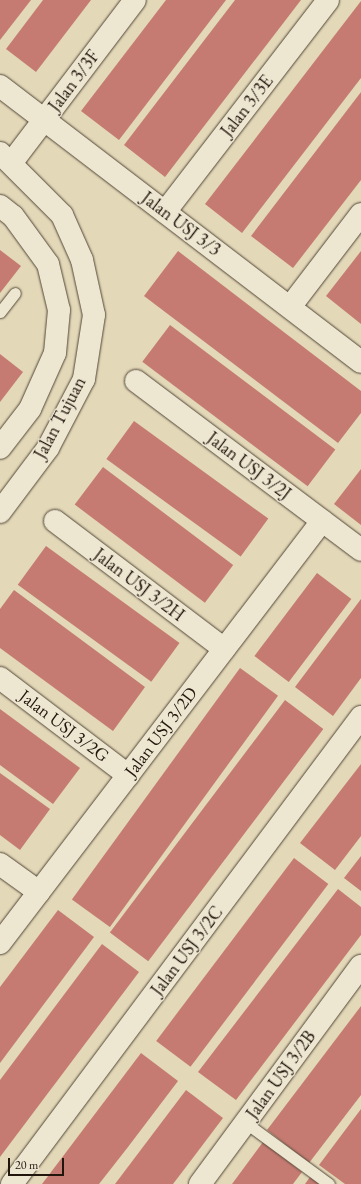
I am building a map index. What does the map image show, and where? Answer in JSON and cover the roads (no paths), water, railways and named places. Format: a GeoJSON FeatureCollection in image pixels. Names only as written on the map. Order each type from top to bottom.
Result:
{"type":"FeatureCollection","features":[{"type":"Feature","properties":{"kind":"street","name":"Jalan 3/3F"},"geometry":{"type":"LineString","coordinates":[[6,157],[44,120],[135,0]]}},
{"type":"Feature","properties":{"kind":"street","name":"Jalan 3/3E"},"geometry":{"type":"LineString","coordinates":[[165,212],[328,0]]}},
{"type":"Feature","properties":{"kind":"street","name":"Jalan USJ 3/3"},"geometry":{"type":"LineString","coordinates":[[0,86],[361,362]]}},
{"type":"Feature","properties":{"kind":"street","name":"Jalan Tujuan"},"geometry":{"type":"LineString","coordinates":[[0,512],[48,448],[84,379],[94,315],[82,260],[62,215],[6,157]]}},
{"type":"Feature","properties":{"kind":"street"},"geometry":{"type":"LineString","coordinates":[[0,206],[13,216],[48,264],[59,310],[56,353],[30,409],[0,448]]}},
{"type":"Feature","properties":{"kind":"street"},"geometry":{"type":"LineString","coordinates":[[290,307],[361,214]]}},
{"type":"Feature","properties":{"kind":"street","name":"Jalan USJ 3/2J"},"geometry":{"type":"LineString","coordinates":[[136,381],[361,550]]}},
{"type":"Feature","properties":{"kind":"street","name":"Jalan USJ 3/2H"},"geometry":{"type":"LineString","coordinates":[[55,521],[224,649]]}},
{"type":"Feature","properties":{"kind":"street","name":"Jalan USJ 3/2D"},"geometry":{"type":"LineString","coordinates":[[0,943],[322,521]]}},
{"type":"Feature","properties":{"kind":"street","name":"Jalan USJ 3/2G"},"geometry":{"type":"LineString","coordinates":[[0,678],[128,775]]}},
{"type":"Feature","properties":{"kind":"street","name":"Jalan USJ 3/2C"},"geometry":{"type":"LineString","coordinates":[[12,1184],[361,717]]}},
{"type":"Feature","properties":{"kind":"street"},"geometry":{"type":"LineString","coordinates":[[0,864],[39,892]]}},
{"type":"Feature","properties":{"kind":"street","name":"Jalan USJ 3/2B"},"geometry":{"type":"LineString","coordinates":[[200,1184],[361,966]]}},
{"type":"Feature","properties":{"kind":"lane"},"geometry":{"type":"LineString","coordinates":[[0,312],[14,293]]}},
{"type":"Feature","properties":{"kind":"lane"},"geometry":{"type":"LineString","coordinates":[[246,1123],[329,1184]]}}]}
